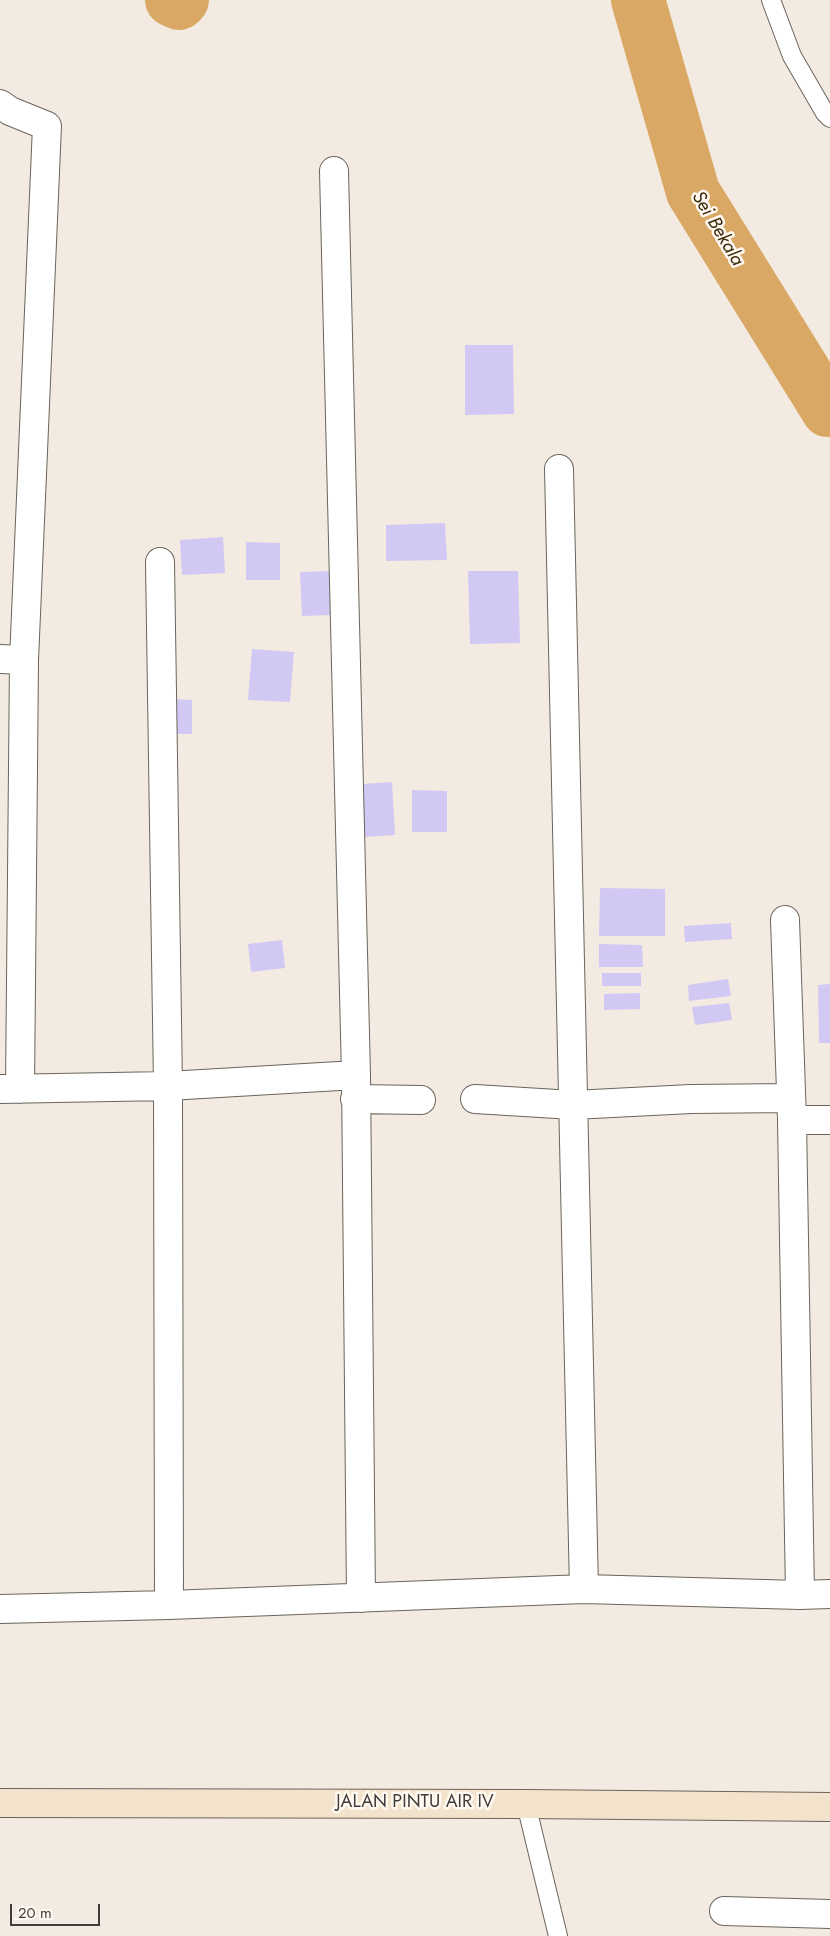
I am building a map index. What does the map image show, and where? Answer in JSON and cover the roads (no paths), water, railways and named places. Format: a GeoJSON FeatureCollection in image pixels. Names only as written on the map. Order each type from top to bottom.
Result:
{"type":"FeatureCollection","features":[{"type":"Feature","properties":{"kind":"main road","name":"JALAN PINTU AIR IV"},"geometry":{"type":"LineString","coordinates":[[0,1803],[526,1804],[830,1807]]}},
{"type":"Feature","properties":{"kind":"street"},"geometry":{"type":"LineString","coordinates":[[0,104],[10,111],[47,126],[12,660],[10,1089],[168,1086],[356,1087],[421,1100]]}},
{"type":"Feature","properties":{"kind":"street"},"geometry":{"type":"LineString","coordinates":[[334,171],[356,1087],[361,1598]]}},
{"type":"Feature","properties":{"kind":"street"},"geometry":{"type":"LineString","coordinates":[[559,469],[584,1589]]}},
{"type":"Feature","properties":{"kind":"street"},"geometry":{"type":"LineString","coordinates":[[160,562],[168,1086],[169,1605]]}},
{"type":"Feature","properties":{"kind":"street"},"geometry":{"type":"LineString","coordinates":[[786,920],[800,1595]]}},
{"type":"Feature","properties":{"kind":"street"},"geometry":{"type":"LineString","coordinates":[[475,1099],[573,1105],[691,1099],[791,1109],[830,1120]]}},
{"type":"Feature","properties":{"kind":"street"},"geometry":{"type":"LineString","coordinates":[[0,1609],[169,1605],[584,1589],[800,1595],[830,1594]]}},
{"type":"Feature","properties":{"kind":"street"},"geometry":{"type":"LineString","coordinates":[[724,1911],[830,1914]]}},
{"type":"Feature","properties":{"kind":"lane"},"geometry":{"type":"LineString","coordinates":[[771,0],[792,56],[825,113],[830,118]]}},
{"type":"Feature","properties":{"kind":"lane"},"geometry":{"type":"LineString","coordinates":[[526,1804],[558,1936]]}},
{"type":"Feature","properties":{"kind":"waterway","name":"Sei Bekala"},"geometry":{"type":"LineString","coordinates":[[172,0],[179,3],[182,0]]}},
{"type":"Feature","properties":{"kind":"waterway","name":"Sei Bekala"},"geometry":{"type":"LineString","coordinates":[[638,0],[693,192],[828,410],[830,410]]}}]}
